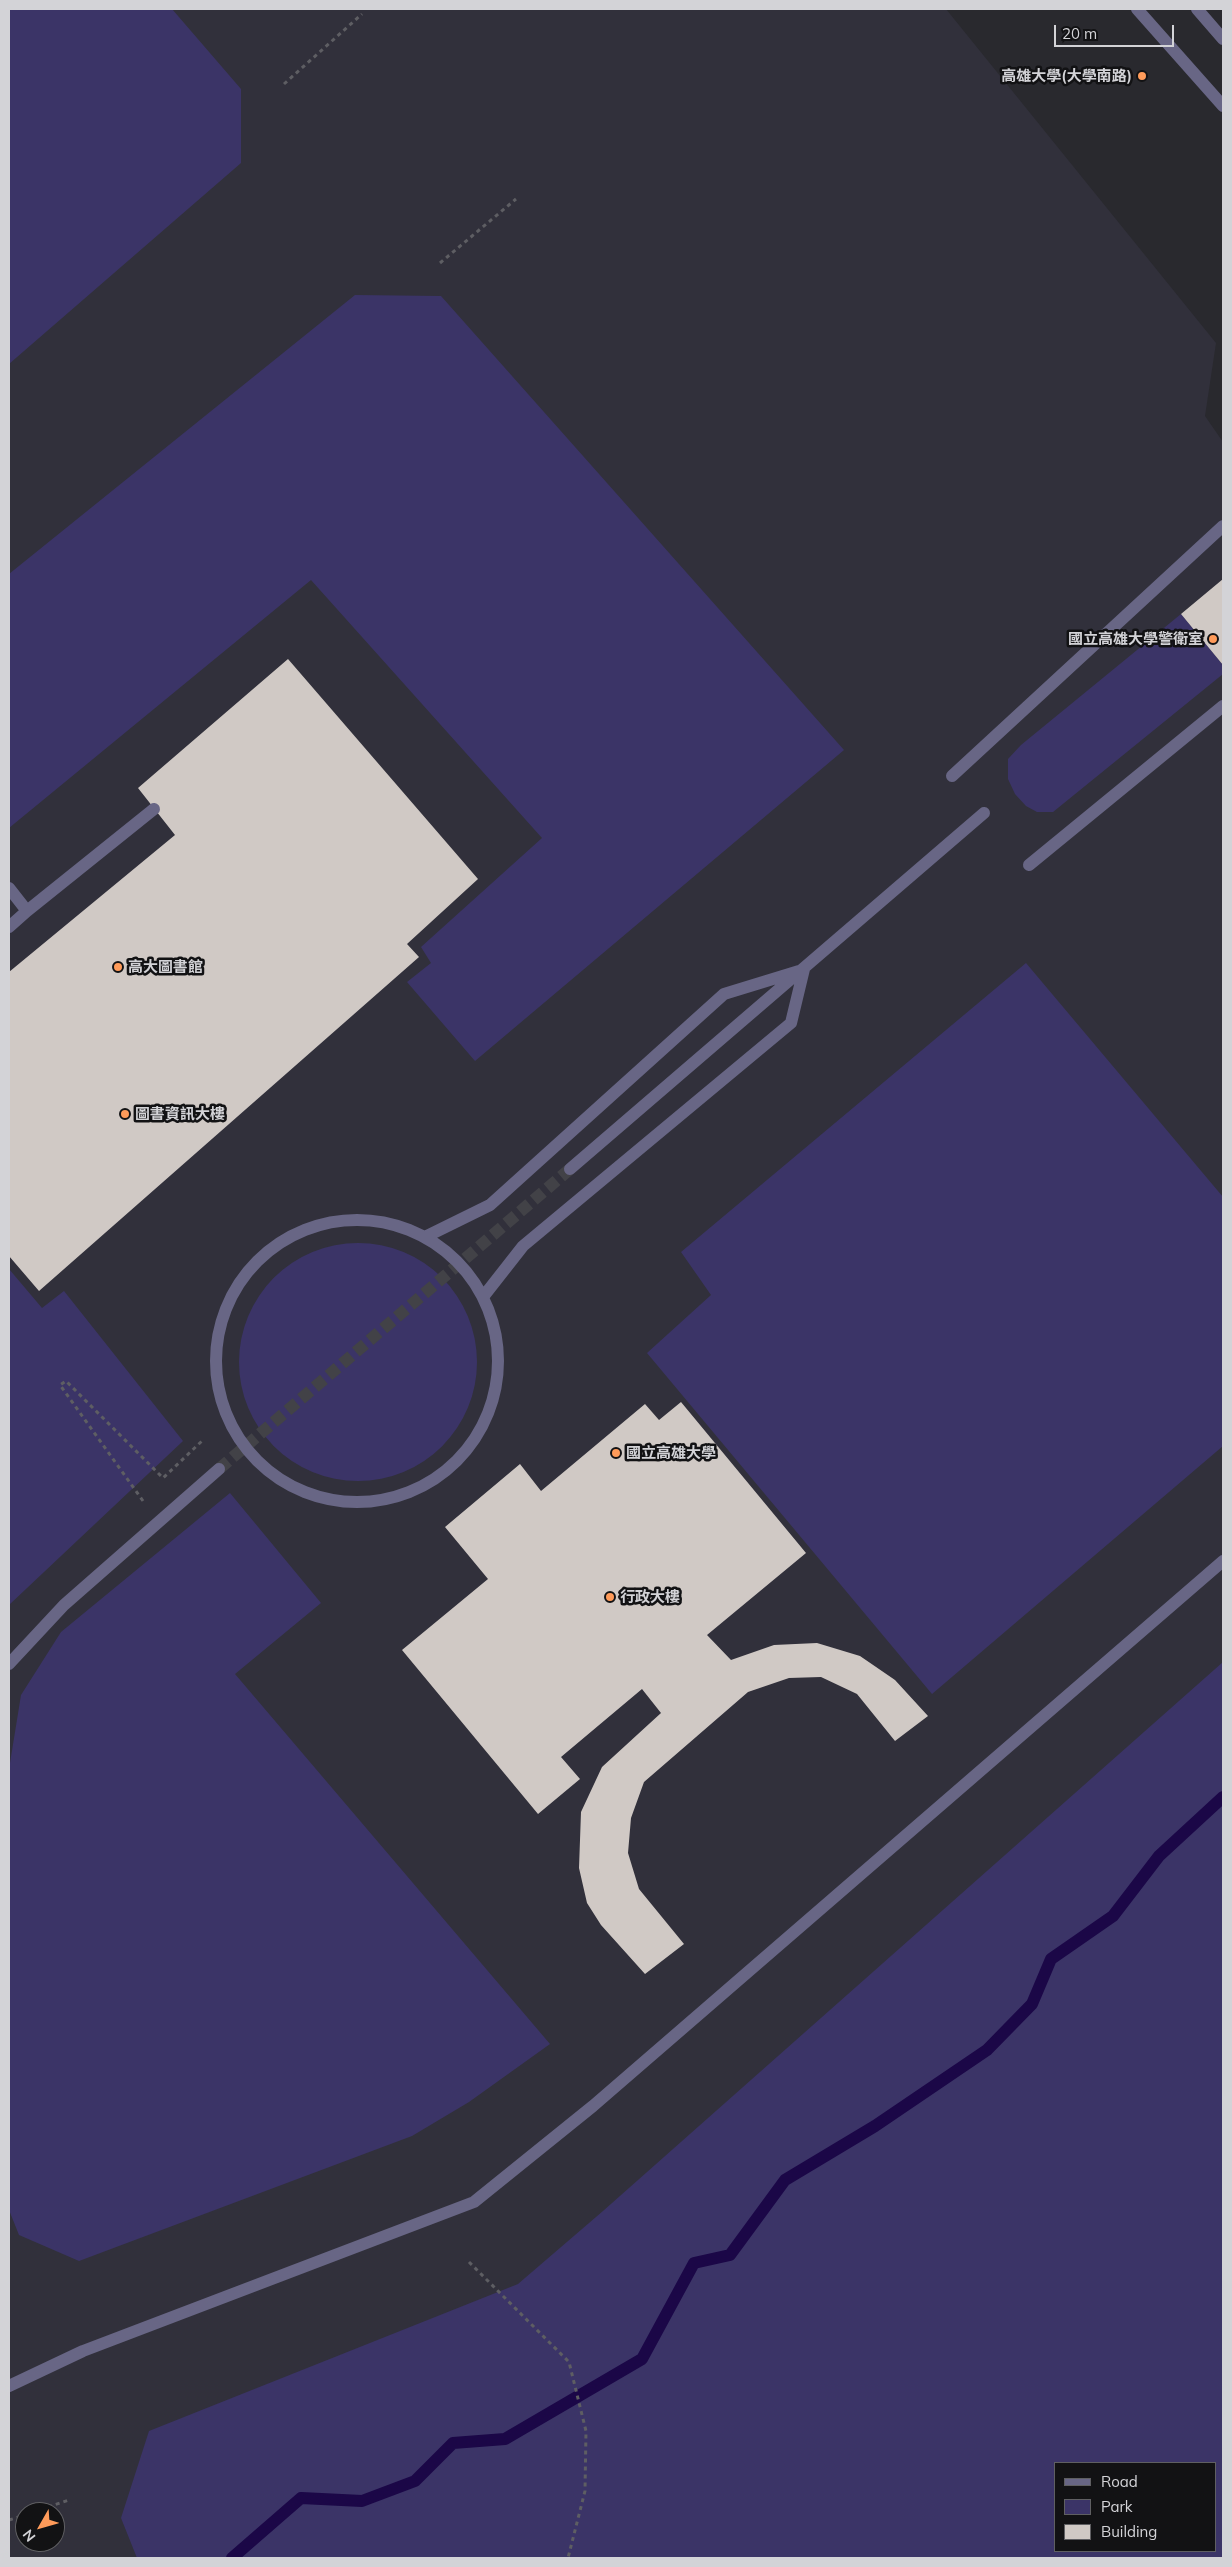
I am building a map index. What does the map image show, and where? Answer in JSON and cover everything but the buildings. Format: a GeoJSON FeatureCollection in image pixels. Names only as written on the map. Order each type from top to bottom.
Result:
{"type":"FeatureCollection","features":[{"type":"Feature","properties":{"kind":"street"},"geometry":{"type":"LineString","coordinates":[[1137,9],[1223,106]]}},
{"type":"Feature","properties":{"kind":"street"},"geometry":{"type":"LineString","coordinates":[[1197,9],[1223,39]]}},
{"type":"Feature","properties":{"kind":"street"},"geometry":{"type":"LineString","coordinates":[[952,776],[1223,526]]}},
{"type":"Feature","properties":{"kind":"street"},"geometry":{"type":"LineString","coordinates":[[1029,865],[1223,706]]}},
{"type":"Feature","properties":{"kind":"street"},"geometry":{"type":"LineString","coordinates":[[9,927],[154,809]]}},
{"type":"Feature","properties":{"kind":"street"},"geometry":{"type":"LineString","coordinates":[[570,1169],[984,813]]}},
{"type":"Feature","properties":{"kind":"street"},"geometry":{"type":"LineString","coordinates":[[9,888],[27,911]]}},
{"type":"Feature","properties":{"kind":"street"},"geometry":{"type":"LineString","coordinates":[[426,1237],[490,1205],[724,994],[804,969]]}},
{"type":"Feature","properties":{"kind":"street"},"geometry":{"type":"LineString","coordinates":[[483,1297],[523,1246],[791,1022],[804,969]]}},
{"type":"Feature","properties":{"kind":"street"},"geometry":{"type":"LineString","coordinates":[[352,1220],[390,1224],[426,1237],[448,1253],[468,1273],[483,1297],[496,1333],[498,1372],[491,1409],[474,1443],[448,1471],[415,1491],[378,1502],[340,1502],[303,1492],[270,1473],[263,1466],[243,1445],[225,1412],[216,1374],[218,1336],[229,1300],[250,1268],[280,1242],[314,1226],[352,1220]]}},
{"type":"Feature","properties":{"kind":"street"},"geometry":{"type":"LineString","coordinates":[[9,1664],[64,1605],[219,1469]]}},
{"type":"Feature","properties":{"kind":"street"},"geometry":{"type":"LineString","coordinates":[[9,2386],[83,2351],[474,2202],[593,2106],[1223,1561]]}},
{"type":"Feature","properties":{"kind":"path"},"geometry":{"type":"LineString","coordinates":[[284,84],[362,14]]}},
{"type":"Feature","properties":{"kind":"path"},"geometry":{"type":"LineString","coordinates":[[440,263],[516,198]]}},
{"type":"Feature","properties":{"kind":"path"},"geometry":{"type":"LineString","coordinates":[[148,1508],[60,1385],[66,1381],[163,1478],[203,1440]]}},
{"type":"Feature","properties":{"kind":"path"},"geometry":{"type":"LineString","coordinates":[[469,2262],[569,2362],[584,2424],[585,2491],[568,2558]]}},
{"type":"Feature","properties":{"kind":"path"},"geometry":{"type":"LineString","coordinates":[[63,2502],[69,2500]]}},
{"type":"Feature","properties":{"kind":"shaded area","name":"國立高雄大學"},"geometry":{"type":"Polygon","coordinates":[[[9,9],[946,9],[1216,343],[1205,416],[1223,442],[1223,2558],[9,2558],[9,9]]]}},
{"type":"Feature","properties":{"kind":"green space"},"geometry":{"type":"Polygon","coordinates":[[[9,9],[172,9],[241,89],[241,163],[9,364],[9,9]]]}},
{"type":"Feature","properties":{"kind":"green space"},"geometry":{"type":"Polygon","coordinates":[[[355,295],[441,296],[844,750],[475,1061],[407,982],[431,963],[421,947],[542,838],[311,580],[9,828],[9,574],[355,295]]]}},
{"type":"Feature","properties":{"kind":"green space"},"geometry":{"type":"Polygon","coordinates":[[[1181,614],[1223,665],[1223,674],[1053,812],[1037,812],[1026,806],[1015,794],[1008,779],[1008,759],[1021,745],[1181,614]]]}},
{"type":"Feature","properties":{"kind":"green space"},"geometry":{"type":"Polygon","coordinates":[[[1026,963],[1223,1197],[1223,1446],[932,1694],[647,1353],[711,1295],[681,1252],[1026,963]]]}},
{"type":"Feature","properties":{"kind":"green space"},"geometry":{"type":"Polygon","coordinates":[[[358,1243],[392,1248],[403,1252],[424,1263],[442,1278],[457,1296],[468,1317],[472,1328],[477,1362],[472,1396],[468,1407],[457,1428],[442,1446],[424,1461],[403,1472],[392,1476],[358,1481],[324,1476],[313,1472],[292,1461],[274,1446],[259,1428],[248,1407],[244,1396],[239,1362],[244,1328],[248,1317],[259,1296],[274,1278],[292,1263],[313,1252],[324,1248],[358,1243]]]}},
{"type":"Feature","properties":{"kind":"green space"},"geometry":{"type":"Polygon","coordinates":[[[9,1269],[42,1308],[64,1291],[183,1441],[9,1605],[9,1269]]]}},
{"type":"Feature","properties":{"kind":"green space"},"geometry":{"type":"Polygon","coordinates":[[[230,1493],[321,1603],[235,1674],[550,2044],[469,2102],[412,2136],[79,2261],[19,2235],[9,2210],[9,1769],[21,1695],[61,1632],[230,1493]]]}},
{"type":"Feature","properties":{"kind":"green space"},"geometry":{"type":"Polygon","coordinates":[[[1223,1662],[1223,2558],[137,2558],[121,2518],[149,2431],[518,2284],[1223,1662]]]}},
{"type":"Feature","properties":{"kind":"waterway"},"geometry":{"type":"LineString","coordinates":[[232,2558],[301,2498],[362,2501],[415,2481],[453,2443],[505,2439],[642,2359],[694,2263],[730,2255],[785,2180],[875,2126],[987,2050],[1032,2004],[1051,1959],[1113,1916],[1159,1856],[1223,1797]]}},
{"type":"Feature","properties":{"kind":"tunnel"},"geometry":{"type":"LineString","coordinates":[[219,1469],[570,1169]]}},
{"type":"Feature","properties":{"kind":"place","name":"高雄大學(大學南路)"},"geometry":{"type":"Point","coordinates":[1142,76]}},
{"type":"Feature","properties":{"kind":"place","name":"國立高雄大學警衛室"},"geometry":{"type":"Point","coordinates":[1213,639]}},
{"type":"Feature","properties":{"kind":"place","name":"高大圖書館"},"geometry":{"type":"Point","coordinates":[118,967]}},
{"type":"Feature","properties":{"kind":"place","name":"圖書資訊大樓"},"geometry":{"type":"Point","coordinates":[125,1114]}},
{"type":"Feature","properties":{"kind":"place","name":"國立高雄大學"},"geometry":{"type":"Point","coordinates":[616,1453]}},
{"type":"Feature","properties":{"kind":"place","name":"行政大樓"},"geometry":{"type":"Point","coordinates":[610,1597]}}]}
